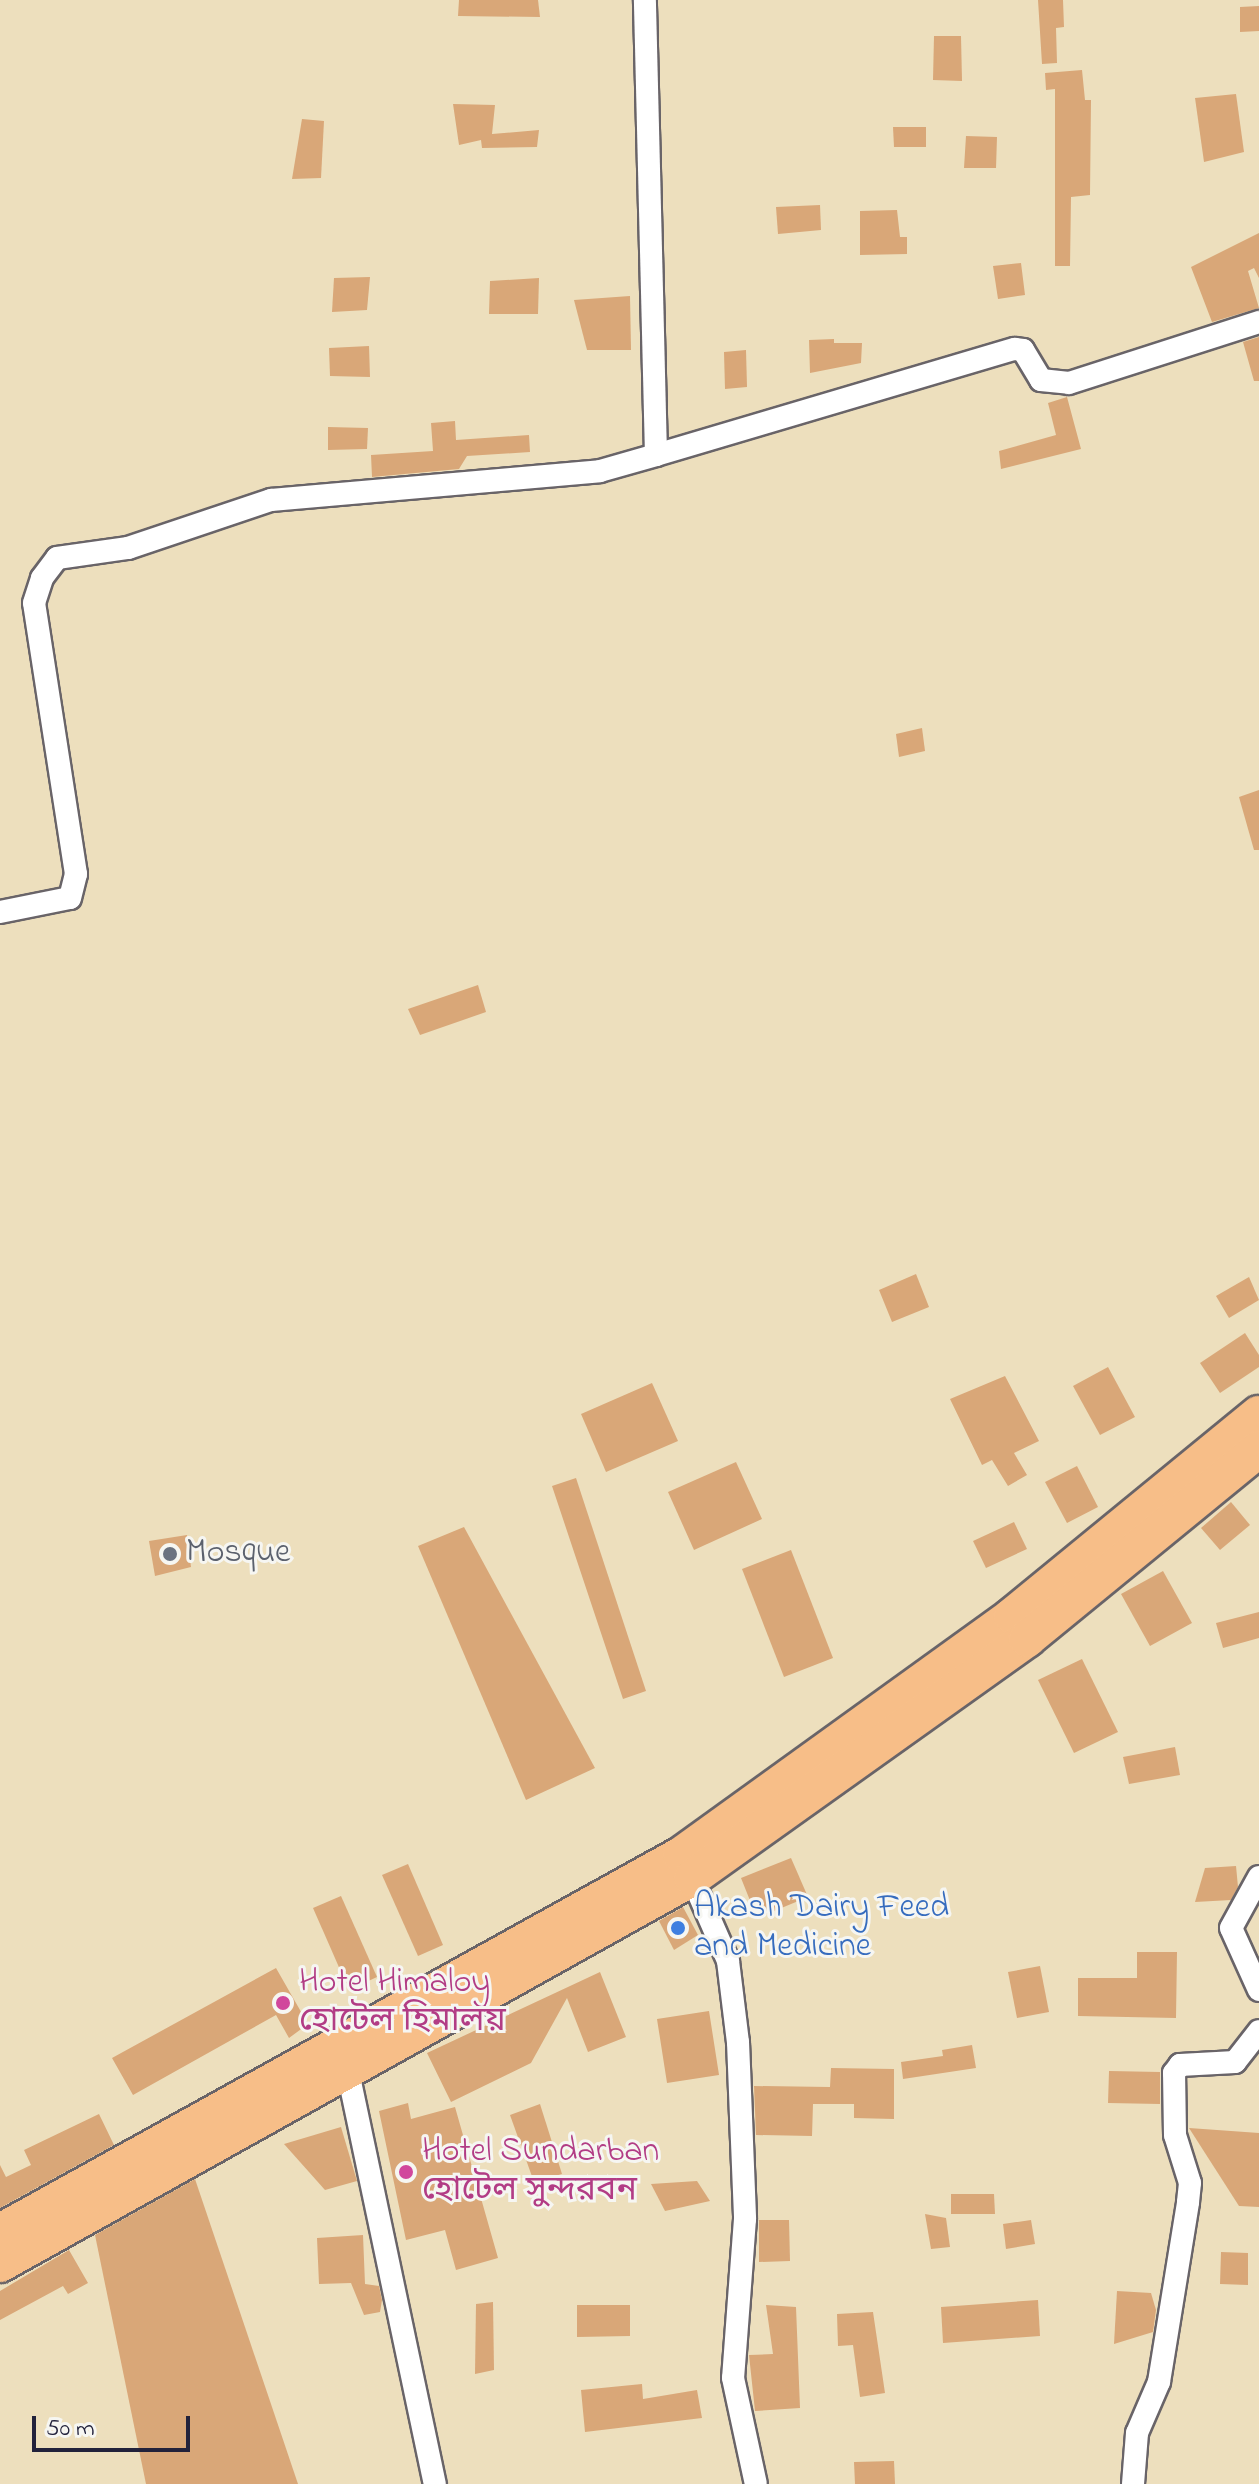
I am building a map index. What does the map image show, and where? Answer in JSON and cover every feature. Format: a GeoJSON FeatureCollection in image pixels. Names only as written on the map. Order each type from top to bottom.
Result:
{"type":"FeatureCollection","features":[{"type":"Feature","properties":{"kind":"highway"},"geometry":{"type":"LineString","coordinates":[[1019,1628],[1259,1414]]}},
{"type":"Feature","properties":{"kind":"highway"},"geometry":{"type":"LineString","coordinates":[[0,2264],[116,2185],[686,1866],[1019,1628],[1259,1449]]}},
{"type":"Feature","properties":{"kind":"highway"},"geometry":{"type":"LineString","coordinates":[[0,2232],[116,2185],[348,2072],[514,1964]]}},
{"type":"Feature","properties":{"kind":"street"},"geometry":{"type":"LineString","coordinates":[[645,0],[656,455]]}},
{"type":"Feature","properties":{"kind":"street"},"geometry":{"type":"LineString","coordinates":[[0,912],[70,898],[76,874],[34,603],[42,578],[57,558],[128,548],[271,500],[600,471],[1015,349],[1023,350],[1041,380],[1069,383],[1259,322]]}},
{"type":"Feature","properties":{"kind":"street"},"geometry":{"type":"LineString","coordinates":[[686,1866],[728,1961],[738,2042],[745,2219],[733,2378],[756,2484]]}},
{"type":"Feature","properties":{"kind":"street"},"geometry":{"type":"LineString","coordinates":[[1259,1877],[1231,1928],[1259,1990]]}},
{"type":"Feature","properties":{"kind":"street"},"geometry":{"type":"LineString","coordinates":[[1133,2484],[1137,2433],[1159,2382],[1190,2183],[1175,2135],[1174,2073],[1180,2065],[1192,2062],[1235,2062],[1259,2031]]}},
{"type":"Feature","properties":{"kind":"street"},"geometry":{"type":"LineString","coordinates":[[348,2072],[435,2484]]}},
{"type":"Feature","properties":{"kind":"building"},"geometry":{"type":"Polygon","coordinates":[[[459,0],[538,0],[540,17],[458,16],[459,0]]]}},
{"type":"Feature","properties":{"kind":"building"},"geometry":{"type":"Polygon","coordinates":[[[1038,0],[1063,0],[1064,27],[1056,28],[1057,63],[1042,64],[1038,0]]]}},
{"type":"Feature","properties":{"kind":"building"},"geometry":{"type":"Polygon","coordinates":[[[1259,6],[1259,31],[1240,32],[1240,7],[1259,6]]]}},
{"type":"Feature","properties":{"kind":"building"},"geometry":{"type":"Polygon","coordinates":[[[934,36],[961,36],[962,81],[933,80],[934,36]]]}},
{"type":"Feature","properties":{"kind":"building"},"geometry":{"type":"Polygon","coordinates":[[[1082,70],[1085,100],[1091,100],[1090,195],[1071,197],[1070,266],[1055,266],[1055,89],[1046,90],[1045,73],[1082,70]]]}},
{"type":"Feature","properties":{"kind":"building"},"geometry":{"type":"Polygon","coordinates":[[[1236,94],[1244,152],[1204,162],[1195,98],[1236,94]]]}},
{"type":"Feature","properties":{"kind":"building"},"geometry":{"type":"Polygon","coordinates":[[[453,104],[495,105],[492,134],[539,130],[537,147],[482,148],[481,140],[459,145],[453,104]]]}},
{"type":"Feature","properties":{"kind":"building"},"geometry":{"type":"Polygon","coordinates":[[[302,119],[324,121],[321,178],[292,179],[302,119]]]}},
{"type":"Feature","properties":{"kind":"building"},"geometry":{"type":"Polygon","coordinates":[[[893,127],[926,127],[926,147],[894,147],[893,127]]]}},
{"type":"Feature","properties":{"kind":"building"},"geometry":{"type":"Polygon","coordinates":[[[966,136],[997,137],[996,168],[964,168],[966,136]]]}},
{"type":"Feature","properties":{"kind":"building"},"geometry":{"type":"Polygon","coordinates":[[[820,205],[821,230],[778,234],[776,207],[820,205]]]}},
{"type":"Feature","properties":{"kind":"building"},"geometry":{"type":"Polygon","coordinates":[[[897,210],[900,237],[907,237],[907,254],[860,255],[860,211],[897,210]]]}},
{"type":"Feature","properties":{"kind":"building"},"geometry":{"type":"Polygon","coordinates":[[[1259,233],[1259,278],[1254,268],[1248,271],[1259,308],[1212,322],[1191,267],[1259,233]]]}},
{"type":"Feature","properties":{"kind":"building"},"geometry":{"type":"Polygon","coordinates":[[[1021,263],[1025,295],[998,299],[993,266],[1021,263]]]}},
{"type":"Feature","properties":{"kind":"building"},"geometry":{"type":"Polygon","coordinates":[[[370,277],[367,310],[332,312],[334,278],[370,277]]]}},
{"type":"Feature","properties":{"kind":"building"},"geometry":{"type":"Polygon","coordinates":[[[539,278],[538,314],[489,314],[490,281],[539,278]]]}},
{"type":"Feature","properties":{"kind":"building"},"geometry":{"type":"Polygon","coordinates":[[[630,296],[631,350],[587,350],[574,300],[630,296]]]}},
{"type":"Feature","properties":{"kind":"building"},"geometry":{"type":"Polygon","coordinates":[[[1259,337],[1259,381],[1254,381],[1243,342],[1259,337]]]}},
{"type":"Feature","properties":{"kind":"building"},"geometry":{"type":"Polygon","coordinates":[[[834,339],[834,343],[862,343],[861,363],[810,373],[809,340],[834,339]]]}},
{"type":"Feature","properties":{"kind":"building"},"geometry":{"type":"Polygon","coordinates":[[[369,346],[370,377],[330,376],[329,348],[369,346]]]}},
{"type":"Feature","properties":{"kind":"building"},"geometry":{"type":"Polygon","coordinates":[[[746,350],[747,387],[725,389],[724,352],[746,350]]]}},
{"type":"Feature","properties":{"kind":"building"},"geometry":{"type":"Polygon","coordinates":[[[1067,397],[1081,449],[1001,469],[999,451],[1056,435],[1048,403],[1067,397]]]}},
{"type":"Feature","properties":{"kind":"building"},"geometry":{"type":"Polygon","coordinates":[[[455,421],[456,440],[529,435],[530,452],[467,456],[459,469],[372,477],[371,455],[433,451],[431,423],[455,421]]]}},
{"type":"Feature","properties":{"kind":"building"},"geometry":{"type":"Polygon","coordinates":[[[328,427],[368,428],[367,449],[328,450],[328,427]]]}},
{"type":"Feature","properties":{"kind":"building"},"geometry":{"type":"Polygon","coordinates":[[[922,728],[925,751],[899,757],[896,734],[922,728]]]}},
{"type":"Feature","properties":{"kind":"building"},"geometry":{"type":"Polygon","coordinates":[[[1259,790],[1259,850],[1254,850],[1239,797],[1259,790]]]}},
{"type":"Feature","properties":{"kind":"building"},"geometry":{"type":"Polygon","coordinates":[[[478,985],[486,1012],[420,1035],[408,1009],[478,985]]]}},
{"type":"Feature","properties":{"kind":"building"},"geometry":{"type":"Polygon","coordinates":[[[916,1274],[929,1307],[892,1322],[879,1290],[916,1274]]]}},
{"type":"Feature","properties":{"kind":"building"},"geometry":{"type":"Polygon","coordinates":[[[1249,1277],[1259,1300],[1229,1318],[1216,1296],[1249,1277]]]}},
{"type":"Feature","properties":{"kind":"building"},"geometry":{"type":"Polygon","coordinates":[[[1245,1333],[1259,1355],[1259,1367],[1220,1393],[1200,1363],[1245,1333]]]}},
{"type":"Feature","properties":{"kind":"building"},"geometry":{"type":"Polygon","coordinates":[[[1108,1367],[1135,1417],[1100,1435],[1073,1386],[1108,1367]]]}},
{"type":"Feature","properties":{"kind":"building"},"geometry":{"type":"Polygon","coordinates":[[[1005,1376],[1039,1441],[1014,1453],[1027,1475],[1008,1486],[992,1460],[982,1465],[950,1399],[1005,1376]]]}},
{"type":"Feature","properties":{"kind":"building"},"geometry":{"type":"Polygon","coordinates":[[[652,1383],[678,1441],[606,1472],[581,1414],[652,1383]]]}},
{"type":"Feature","properties":{"kind":"building"},"geometry":{"type":"Polygon","coordinates":[[[736,1462],[762,1519],[694,1550],[668,1492],[736,1462]]]}},
{"type":"Feature","properties":{"kind":"building"},"geometry":{"type":"Polygon","coordinates":[[[1077,1466],[1098,1507],[1067,1523],[1045,1482],[1077,1466]]]}},
{"type":"Feature","properties":{"kind":"building"},"geometry":{"type":"Polygon","coordinates":[[[576,1478],[646,1691],[623,1699],[552,1486],[576,1478]]]}},
{"type":"Feature","properties":{"kind":"building"},"geometry":{"type":"Polygon","coordinates":[[[1231,1502],[1250,1525],[1220,1550],[1201,1528],[1231,1502]]]}},
{"type":"Feature","properties":{"kind":"building"},"geometry":{"type":"Polygon","coordinates":[[[1014,1522],[1027,1549],[986,1568],[973,1541],[1014,1522]]]}},
{"type":"Feature","properties":{"kind":"building"},"geometry":{"type":"Polygon","coordinates":[[[464,1527],[595,1768],[526,1800],[418,1546],[464,1527]]]}},
{"type":"Feature","properties":{"kind":"building","name":"Mosque"},"geometry":{"type":"Polygon","coordinates":[[[187,1535],[191,1567],[155,1576],[149,1541],[187,1535]]]}},
{"type":"Feature","properties":{"kind":"building"},"geometry":{"type":"Polygon","coordinates":[[[791,1550],[833,1658],[784,1677],[742,1569],[791,1550]]]}},
{"type":"Feature","properties":{"kind":"building"},"geometry":{"type":"Polygon","coordinates":[[[1163,1571],[1192,1623],[1150,1646],[1121,1594],[1163,1571]]]}},
{"type":"Feature","properties":{"kind":"building"},"geometry":{"type":"Polygon","coordinates":[[[1259,1612],[1259,1638],[1223,1648],[1216,1623],[1259,1612]]]}},
{"type":"Feature","properties":{"kind":"building"},"geometry":{"type":"Polygon","coordinates":[[[1082,1659],[1118,1732],[1074,1753],[1038,1680],[1082,1659]]]}},
{"type":"Feature","properties":{"kind":"building"},"geometry":{"type":"Polygon","coordinates":[[[1175,1747],[1180,1775],[1129,1784],[1123,1757],[1175,1747]]]}},
{"type":"Feature","properties":{"kind":"building"},"geometry":{"type":"Polygon","coordinates":[[[791,1858],[808,1897],[757,1918],[741,1878],[791,1858]]]}},
{"type":"Feature","properties":{"kind":"building"},"geometry":{"type":"Polygon","coordinates":[[[408,1864],[443,1945],[418,1956],[382,1875],[408,1864]]]}},
{"type":"Feature","properties":{"kind":"building"},"geometry":{"type":"Polygon","coordinates":[[[1236,1866],[1238,1887],[1231,1900],[1195,1902],[1205,1868],[1236,1866]]]}},
{"type":"Feature","properties":{"kind":"building"},"geometry":{"type":"Polygon","coordinates":[[[341,1896],[377,1977],[349,1990],[313,1908],[341,1896]]]}},
{"type":"Feature","properties":{"kind":"building","name":"Akash Dairy Feed and Medicine"},"geometry":{"type":"Polygon","coordinates":[[[683,1907],[698,1935],[674,1950],[659,1921],[683,1907]]]}},
{"type":"Feature","properties":{"kind":"building"},"geometry":{"type":"Polygon","coordinates":[[[1137,1952],[1177,1952],[1176,2018],[1078,2016],[1078,1978],[1137,1978],[1137,1952]]]}},
{"type":"Feature","properties":{"kind":"building"},"geometry":{"type":"Polygon","coordinates":[[[1040,1966],[1049,2012],[1017,2018],[1008,1972],[1040,1966]]]}},
{"type":"Feature","properties":{"kind":"building"},"geometry":{"type":"Polygon","coordinates":[[[276,1968],[308,2024],[289,2038],[276,2015],[133,2095],[112,2058],[276,1968]]]}},
{"type":"Feature","properties":{"kind":"building"},"geometry":{"type":"Polygon","coordinates":[[[600,1972],[626,2037],[588,2052],[567,1998],[531,2063],[451,2102],[427,2053],[600,1972]]]}},
{"type":"Feature","properties":{"kind":"building"},"geometry":{"type":"Polygon","coordinates":[[[709,2011],[719,2075],[667,2083],[657,2019],[709,2011]]]}},
{"type":"Feature","properties":{"kind":"building"},"geometry":{"type":"Polygon","coordinates":[[[972,2045],[976,2068],[903,2079],[901,2062],[943,2056],[942,2050],[972,2045]]]}},
{"type":"Feature","properties":{"kind":"building"},"geometry":{"type":"Polygon","coordinates":[[[831,2068],[894,2069],[894,2119],[854,2118],[854,2104],[813,2104],[812,2136],[756,2135],[754,2086],[830,2087],[831,2068]]]}},
{"type":"Feature","properties":{"kind":"building"},"geometry":{"type":"Polygon","coordinates":[[[1109,2071],[1160,2072],[1160,2104],[1108,2103],[1109,2071]]]}},
{"type":"Feature","properties":{"kind":"building"},"geometry":{"type":"Polygon","coordinates":[[[408,2103],[411,2119],[455,2107],[498,2258],[456,2270],[445,2230],[406,2240],[379,2111],[408,2103]]]}},
{"type":"Feature","properties":{"kind":"building"},"geometry":{"type":"Polygon","coordinates":[[[540,2104],[562,2174],[534,2182],[510,2115],[540,2104]]]}},
{"type":"Feature","properties":{"kind":"building"},"geometry":{"type":"Polygon","coordinates":[[[99,2114],[114,2145],[0,2208],[0,2165],[6,2177],[31,2165],[24,2150],[99,2114]]]}},
{"type":"Feature","properties":{"kind":"building"},"geometry":{"type":"Polygon","coordinates":[[[341,2127],[357,2181],[325,2190],[284,2144],[341,2127]]]}},
{"type":"Feature","properties":{"kind":"building"},"geometry":{"type":"Polygon","coordinates":[[[1189,2128],[1259,2133],[1259,2207],[1239,2206],[1189,2128]]]}},
{"type":"Feature","properties":{"kind":"building"},"geometry":{"type":"Polygon","coordinates":[[[195,2179],[298,2484],[146,2484],[95,2235],[195,2179]]]}},
{"type":"Feature","properties":{"kind":"building"},"geometry":{"type":"Polygon","coordinates":[[[697,2181],[710,2201],[665,2211],[651,2184],[697,2181]]]}},
{"type":"Feature","properties":{"kind":"building"},"geometry":{"type":"Polygon","coordinates":[[[951,2194],[994,2194],[995,2214],[951,2214],[951,2194]]]}},
{"type":"Feature","properties":{"kind":"building"},"geometry":{"type":"Polygon","coordinates":[[[925,2214],[946,2218],[950,2247],[931,2249],[925,2214]]]}},
{"type":"Feature","properties":{"kind":"building"},"geometry":{"type":"Polygon","coordinates":[[[759,2220],[789,2220],[790,2261],[759,2262],[759,2220]]]}},
{"type":"Feature","properties":{"kind":"building"},"geometry":{"type":"Polygon","coordinates":[[[1031,2220],[1035,2244],[1006,2249],[1003,2224],[1031,2220]]]}},
{"type":"Feature","properties":{"kind":"building"},"geometry":{"type":"Polygon","coordinates":[[[363,2235],[365,2284],[379,2286],[382,2300],[380,2312],[364,2315],[351,2283],[319,2284],[317,2238],[363,2235]]]}},
{"type":"Feature","properties":{"kind":"building"},"geometry":{"type":"Polygon","coordinates":[[[69,2250],[88,2283],[68,2294],[63,2286],[0,2320],[0,2291],[69,2250]]]}},
{"type":"Feature","properties":{"kind":"building"},"geometry":{"type":"Polygon","coordinates":[[[1221,2252],[1248,2253],[1248,2285],[1220,2284],[1221,2252]]]}},
{"type":"Feature","properties":{"kind":"building"},"geometry":{"type":"Polygon","coordinates":[[[1117,2291],[1151,2293],[1156,2310],[1153,2332],[1114,2344],[1117,2291]]]}},
{"type":"Feature","properties":{"kind":"building"},"geometry":{"type":"Polygon","coordinates":[[[1038,2300],[1040,2336],[943,2343],[941,2307],[1038,2300]]]}},
{"type":"Feature","properties":{"kind":"building"},"geometry":{"type":"Polygon","coordinates":[[[493,2302],[494,2370],[475,2374],[476,2304],[493,2302]]]}},
{"type":"Feature","properties":{"kind":"building"},"geometry":{"type":"Polygon","coordinates":[[[577,2305],[630,2305],[630,2336],[577,2337],[577,2305]]]}},
{"type":"Feature","properties":{"kind":"building"},"geometry":{"type":"Polygon","coordinates":[[[766,2305],[796,2307],[800,2408],[755,2411],[749,2355],[773,2354],[766,2305]]]}},
{"type":"Feature","properties":{"kind":"building"},"geometry":{"type":"Polygon","coordinates":[[[873,2312],[885,2393],[860,2397],[853,2345],[838,2346],[837,2314],[873,2312]]]}},
{"type":"Feature","properties":{"kind":"building"},"geometry":{"type":"Polygon","coordinates":[[[642,2384],[643,2399],[697,2390],[702,2418],[585,2432],[581,2390],[642,2384]]]}},
{"type":"Feature","properties":{"kind":"building"},"geometry":{"type":"Polygon","coordinates":[[[894,2461],[895,2484],[855,2484],[854,2462],[894,2461]]]}},
{"type":"Feature","properties":{"kind":"place","name":"Mosque"},"geometry":{"type":"Point","coordinates":[170,1554]}},
{"type":"Feature","properties":{"kind":"place","name":"Akash Dairy Feed and Medicine"},"geometry":{"type":"Point","coordinates":[678,1928]}},
{"type":"Feature","properties":{"kind":"place","name":"Hotel Himaloy হোটেল হিমালয়"},"geometry":{"type":"Point","coordinates":[283,2003]}},
{"type":"Feature","properties":{"kind":"place","name":"Hotel Sundarban হোটেল সুন্দরবন"},"geometry":{"type":"Point","coordinates":[406,2172]}}]}
